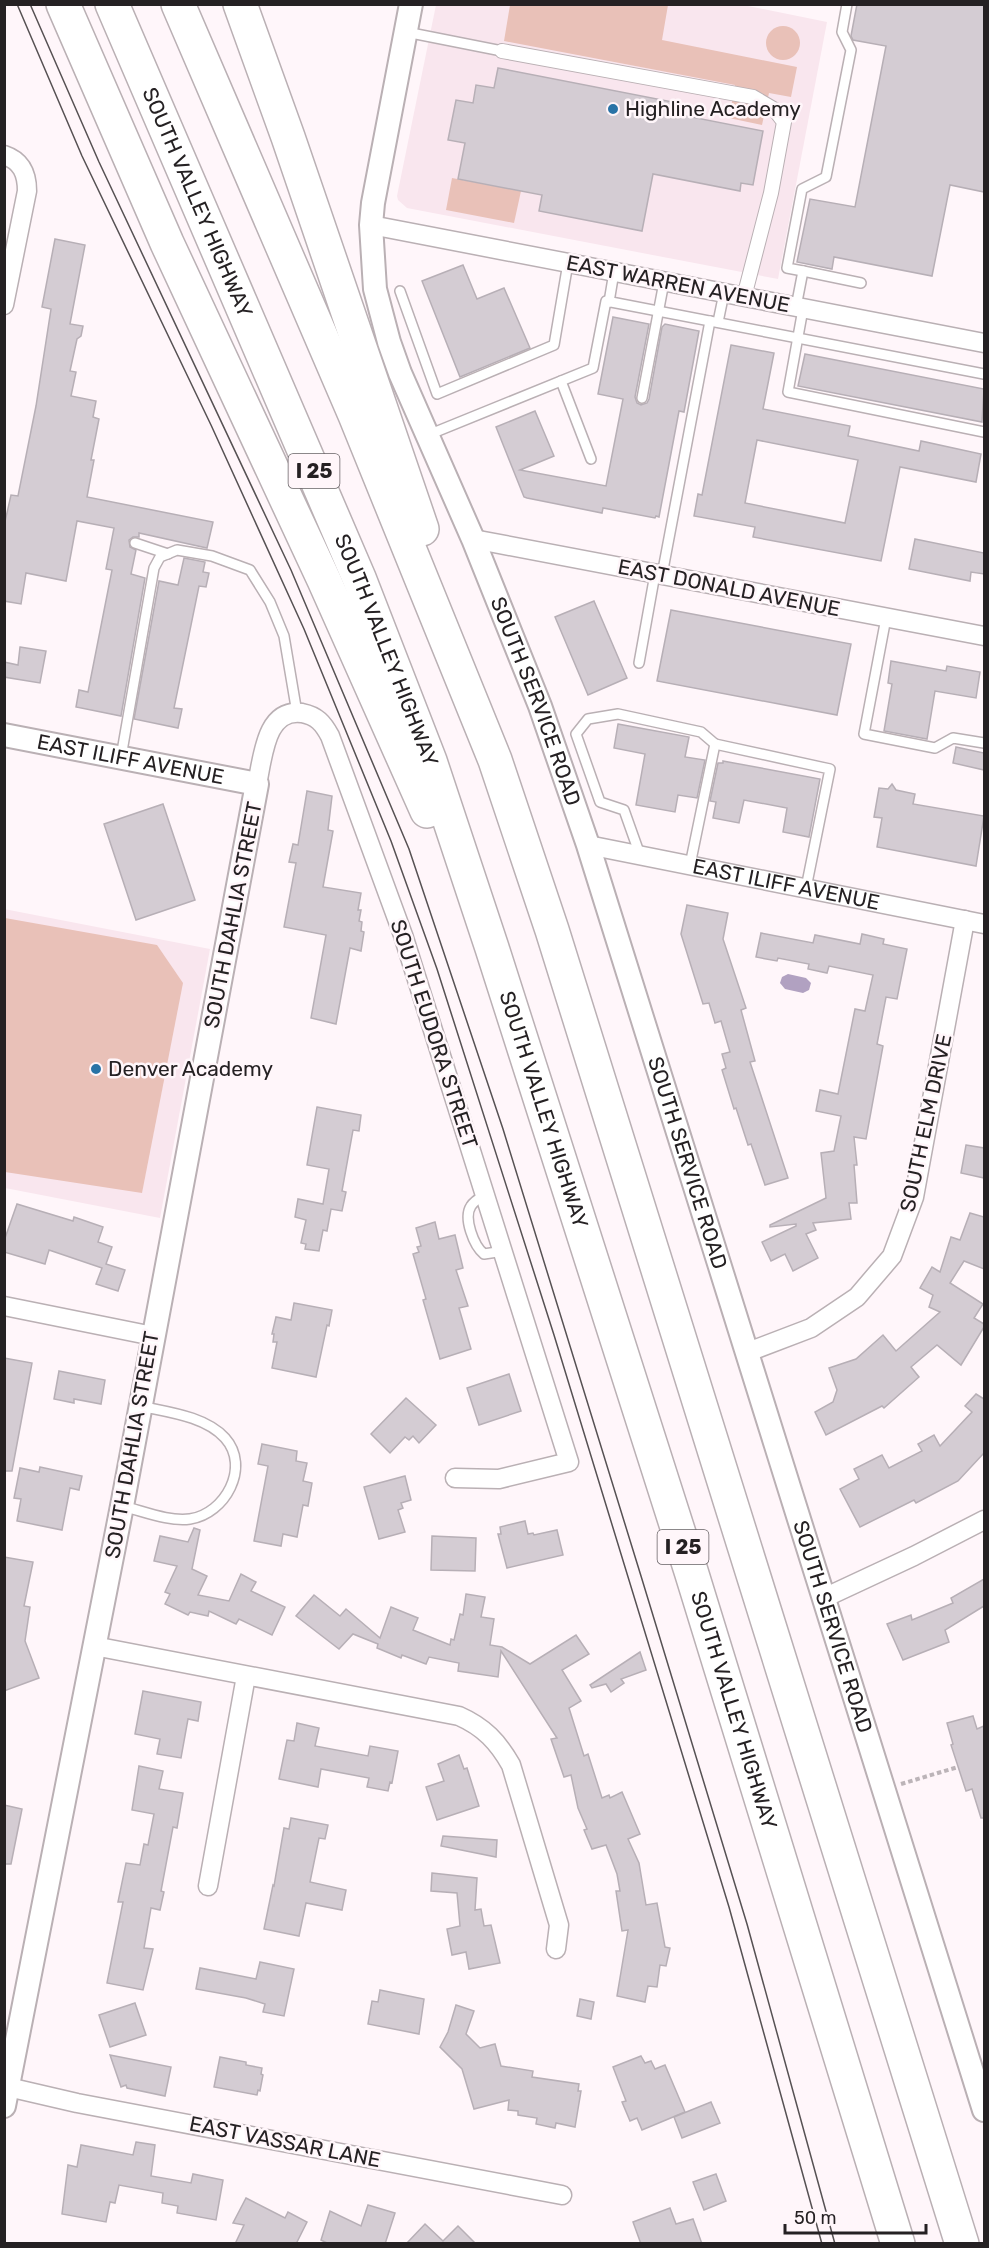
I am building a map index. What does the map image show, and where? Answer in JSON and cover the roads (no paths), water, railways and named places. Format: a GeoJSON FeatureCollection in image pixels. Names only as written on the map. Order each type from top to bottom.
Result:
{"type":"FeatureCollection","features":[{"type":"Feature","properties":{"kind":"highway"},"geometry":{"type":"LineString","coordinates":[[63,4],[166,243],[273,468],[426,809],[492,948]]}},
{"type":"Feature","properties":{"kind":"highway","name":"SOUTH VALLEY HIGHWAY"},"geometry":{"type":"LineString","coordinates":[[112,4],[316,474],[390,653],[430,760],[694,1582],[898,2244]]}},
{"type":"Feature","properties":{"kind":"highway","name":"I 25"},"geometry":{"type":"LineString","coordinates":[[178,4],[355,415],[495,760],[552,930],[962,2244]]}},
{"type":"Feature","properties":{"kind":"highway"},"geometry":{"type":"LineString","coordinates":[[240,4],[407,481],[495,760]]}},
{"type":"Feature","properties":{"kind":"highway"},"geometry":{"type":"LineString","coordinates":[[928,2131],[972,2244]]}},
{"type":"Feature","properties":{"kind":"highway"},"geometry":{"type":"LineString","coordinates":[[869,2148],[889,2244]]}},
{"type":"Feature","properties":{"kind":"street"},"geometry":{"type":"LineString","coordinates":[[371,225],[379,167],[411,4]]}},
{"type":"Feature","properties":{"kind":"street"},"geometry":{"type":"LineString","coordinates":[[502,51],[753,97],[775,110],[784,122],[771,193],[744,297]]}},
{"type":"Feature","properties":{"kind":"street"},"geometry":{"type":"LineString","coordinates":[[4,155],[13,158],[22,166],[27,178],[27,191],[4,305]]}},
{"type":"Feature","properties":{"kind":"street","name":"EAST WARREN AVENUE"},"geometry":{"type":"LineString","coordinates":[[371,225],[984,343]]}},
{"type":"Feature","properties":{"kind":"street","name":"SOUTH SERVICE ROAD"},"geometry":{"type":"LineString","coordinates":[[371,225],[372,273],[381,315],[397,363],[419,398],[428,435],[564,738],[588,845],[984,2110]]}},
{"type":"Feature","properties":{"kind":"street","name":"EAST DONALD AVENUE"},"geometry":{"type":"LineString","coordinates":[[473,539],[984,636]]}},
{"type":"Feature","properties":{"kind":"street"},"geometry":{"type":"LineString","coordinates":[[257,784],[266,745],[274,724],[283,715],[297,713]]}},
{"type":"Feature","properties":{"kind":"street","name":"SOUTH EUDORA STREET"},"geometry":{"type":"LineString","coordinates":[[297,713],[311,715],[323,723],[330,736],[403,934],[569,1462],[499,1479],[455,1478]]}},
{"type":"Feature","properties":{"kind":"street","name":"EAST ILIFF AVENUE"},"geometry":{"type":"LineString","coordinates":[[4,735],[257,784]]}},
{"type":"Feature","properties":{"kind":"street","name":"SOUTH DAHLIA STREET"},"geometry":{"type":"LineString","coordinates":[[6,2097],[122,1506],[257,784]]}},
{"type":"Feature","properties":{"kind":"street","name":"EAST ILIFF AVENUE"},"geometry":{"type":"LineString","coordinates":[[588,845],[984,924]]}},
{"type":"Feature","properties":{"kind":"street","name":"SOUTH ELM DRIVE"},"geometry":{"type":"LineString","coordinates":[[748,1352],[811,1328],[820,1322],[857,1297],[892,1256],[914,1197],[965,920]]}},
{"type":"Feature","properties":{"kind":"street"},"geometry":{"type":"LineString","coordinates":[[4,1306],[153,1336]]}},
{"type":"Feature","properties":{"kind":"street"},"geometry":{"type":"LineString","coordinates":[[824,1598],[984,1520]]}},
{"type":"Feature","properties":{"kind":"street"},"geometry":{"type":"LineString","coordinates":[[94,1646],[459,1716],[474,1723],[493,1738],[511,1765],[548,1882],[559,1925],[556,1949]]}},
{"type":"Feature","properties":{"kind":"street"},"geometry":{"type":"LineString","coordinates":[[208,1886],[246,1676]]}},
{"type":"Feature","properties":{"kind":"street","name":"EAST VASSAR LANE"},"geometry":{"type":"LineString","coordinates":[[6,2097],[88,2105],[562,2194]]}},
{"type":"Feature","properties":{"kind":"lane"},"geometry":{"type":"LineString","coordinates":[[847,4],[842,32],[851,50],[826,177],[802,189],[787,268],[861,283]]}},
{"type":"Feature","properties":{"kind":"lane"},"geometry":{"type":"LineString","coordinates":[[406,32],[502,51]]}},
{"type":"Feature","properties":{"kind":"lane"},"geometry":{"type":"LineString","coordinates":[[400,291],[437,394],[554,345],[568,263]]}},
{"type":"Feature","properties":{"kind":"lane"},"geometry":{"type":"LineString","coordinates":[[803,271],[798,338],[788,392],[984,432]]}},
{"type":"Feature","properties":{"kind":"lane"},"geometry":{"type":"LineString","coordinates":[[609,302],[614,272]]}},
{"type":"Feature","properties":{"kind":"lane"},"geometry":{"type":"LineString","coordinates":[[642,398],[664,282]]}},
{"type":"Feature","properties":{"kind":"lane"},"geometry":{"type":"LineString","coordinates":[[639,663],[714,322],[724,293]]}},
{"type":"Feature","properties":{"kind":"lane"},"geometry":{"type":"LineString","coordinates":[[428,435],[593,368],[606,301],[984,374]]}},
{"type":"Feature","properties":{"kind":"lane"},"geometry":{"type":"LineString","coordinates":[[381,315],[406,307]]}},
{"type":"Feature","properties":{"kind":"lane"},"geometry":{"type":"LineString","coordinates":[[561,381],[591,459]]}},
{"type":"Feature","properties":{"kind":"lane"},"geometry":{"type":"LineString","coordinates":[[419,398],[436,391]]}},
{"type":"Feature","properties":{"kind":"lane"},"geometry":{"type":"LineString","coordinates":[[135,543],[168,554]]}},
{"type":"Feature","properties":{"kind":"lane"},"geometry":{"type":"LineString","coordinates":[[121,758],[154,568],[160,557],[177,550],[212,556],[250,570],[270,602],[284,636],[297,713]]}},
{"type":"Feature","properties":{"kind":"lane"},"geometry":{"type":"LineString","coordinates":[[886,618],[864,734],[935,748],[953,738],[984,743]]}},
{"type":"Feature","properties":{"kind":"lane"},"geometry":{"type":"LineString","coordinates":[[640,855],[624,810],[600,802],[564,738],[588,719],[618,714],[701,732],[715,744],[830,769],[806,888]]}},
{"type":"Feature","properties":{"kind":"lane"},"geometry":{"type":"LineString","coordinates":[[690,865],[715,744]]}},
{"type":"Feature","properties":{"kind":"lane"},"geometry":{"type":"LineString","coordinates":[[122,1506],[163,1516],[189,1519],[209,1513],[224,1500],[232,1483],[235,1466],[234,1452],[225,1438],[208,1426],[182,1415],[140,1406]]}},
{"type":"Feature","properties":{"kind":"tram line"},"geometry":{"type":"LineString","coordinates":[[17,4],[82,156],[211,425],[304,629],[391,841],[437,969],[554,1335],[729,1907],[822,2244]]}},
{"type":"Feature","properties":{"kind":"tram line"},"geometry":{"type":"LineString","coordinates":[[30,4],[99,162],[291,570],[409,849],[503,1129],[641,1576],[747,1924],[835,2244]]}},
{"type":"Feature","properties":{"kind":"place","name":"Highline Academy"},"geometry":{"type":"Point","coordinates":[613,109]}},
{"type":"Feature","properties":{"kind":"place","name":"Denver Academy"},"geometry":{"type":"Point","coordinates":[96,1069]}}]}
